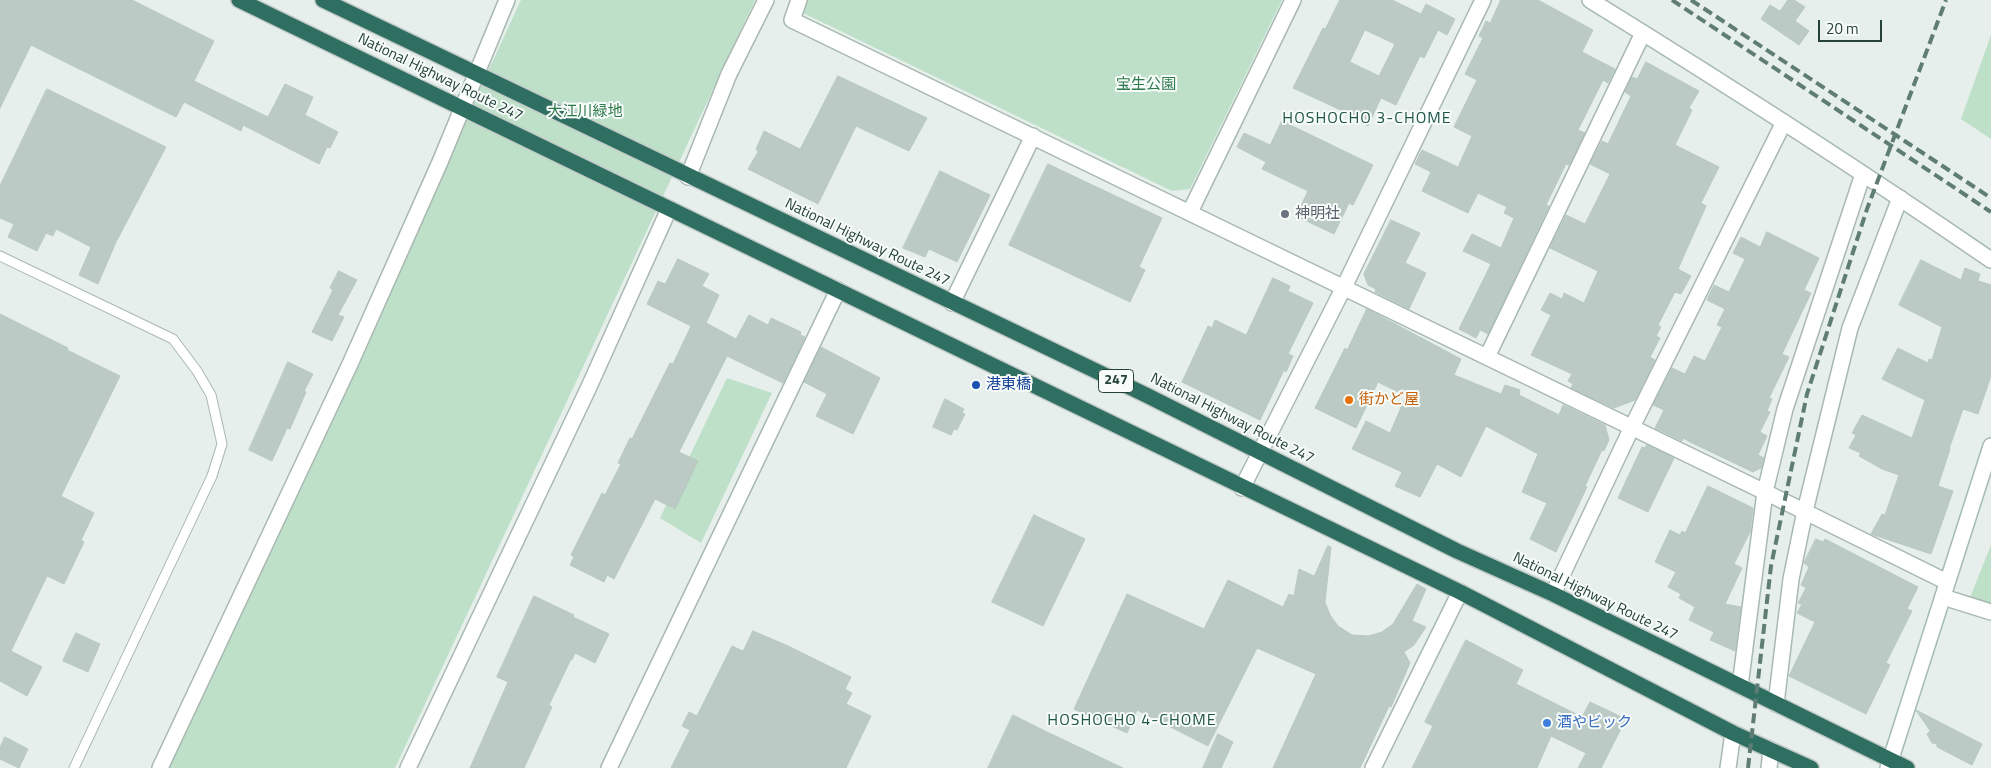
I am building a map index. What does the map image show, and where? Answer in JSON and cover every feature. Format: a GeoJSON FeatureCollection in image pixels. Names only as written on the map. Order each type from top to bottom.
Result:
{"type":"FeatureCollection","features":[{"type":"Feature","properties":{"kind":"highway","name":"National Highway Route 247"},"geometry":{"type":"LineString","coordinates":[[239,0],[1242,488],[1460,592],[1733,733],[1811,768]]}},
{"type":"Feature","properties":{"kind":"highway","name":"National Highway Route 247"},"geometry":{"type":"LineString","coordinates":[[323,0],[688,177],[1146,395],[1457,551],[1553,594],[1740,686],[1889,764],[1907,768]]}},
{"type":"Feature","properties":{"kind":"street"},"geometry":{"type":"LineString","coordinates":[[160,768],[350,364],[507,0]]}},
{"type":"Feature","properties":{"kind":"street"},"geometry":{"type":"LineString","coordinates":[[688,177],[729,74],[766,0]]}},
{"type":"Feature","properties":{"kind":"street"},"geometry":{"type":"LineString","coordinates":[[799,0],[792,20],[1487,356],[1947,582]]}},
{"type":"Feature","properties":{"kind":"street"},"geometry":{"type":"LineString","coordinates":[[1190,212],[1293,0]]}},
{"type":"Feature","properties":{"kind":"street"},"geometry":{"type":"LineString","coordinates":[[1242,488],[1344,287],[1483,0]]}},
{"type":"Feature","properties":{"kind":"street"},"geometry":{"type":"LineString","coordinates":[[1590,0],[1784,122],[1991,260]]}},
{"type":"Feature","properties":{"kind":"street"},"geometry":{"type":"LineString","coordinates":[[1487,356],[1643,33]]}},
{"type":"Feature","properties":{"kind":"street"},"geometry":{"type":"LineString","coordinates":[[1553,594],[1632,427],[1784,122]]}},
{"type":"Feature","properties":{"kind":"street"},"geometry":{"type":"LineString","coordinates":[[952,303],[1033,136]]}},
{"type":"Feature","properties":{"kind":"street"},"geometry":{"type":"LineString","coordinates":[[1740,686],[1765,492],[1785,409],[1863,174]]}},
{"type":"Feature","properties":{"kind":"street"},"geometry":{"type":"LineString","coordinates":[[1776,704],[1791,579],[1805,511],[1850,328],[1900,198]]}},
{"type":"Feature","properties":{"kind":"street"},"geometry":{"type":"LineString","coordinates":[[408,768],[588,389],[669,209]]}},
{"type":"Feature","properties":{"kind":"street"},"geometry":{"type":"LineString","coordinates":[[609,768],[838,290]]}},
{"type":"Feature","properties":{"kind":"street"},"geometry":{"type":"LineString","coordinates":[[1889,764],[1991,446]]}},
{"type":"Feature","properties":{"kind":"street"},"geometry":{"type":"LineString","coordinates":[[1373,768],[1460,592]]}},
{"type":"Feature","properties":{"kind":"street"},"geometry":{"type":"LineString","coordinates":[[1943,597],[1991,612]]}},
{"type":"Feature","properties":{"kind":"street"},"geometry":{"type":"LineString","coordinates":[[1728,768],[1733,733]]}},
{"type":"Feature","properties":{"kind":"street"},"geometry":{"type":"LineString","coordinates":[[1769,768],[1771,750]]}},
{"type":"Feature","properties":{"kind":"lane"},"geometry":{"type":"LineString","coordinates":[[0,256],[173,338],[197,371],[211,395],[222,444],[212,476],[74,768]]}},
{"type":"Feature","properties":{"kind":"green space","name":"大江川緑地"},"geometry":{"type":"Polygon","coordinates":[[[521,0],[755,0],[395,768],[166,768],[521,0]]]}},
{"type":"Feature","properties":{"kind":"green space","name":"宝生公園"},"geometry":{"type":"Polygon","coordinates":[[[805,0],[1282,0],[1190,189],[1172,191],[801,12],[805,0]]]}},
{"type":"Feature","properties":{"kind":"green space"},"geometry":{"type":"Polygon","coordinates":[[[1991,35],[1991,139],[1961,119],[1991,35]]]}},
{"type":"Feature","properties":{"kind":"green space"},"geometry":{"type":"Polygon","coordinates":[[[727,378],[772,393],[701,543],[660,518],[727,378]]]}},
{"type":"Feature","properties":{"kind":"green space"},"geometry":{"type":"Polygon","coordinates":[[[1991,545],[1991,608],[1969,600],[1991,545]]]}},
{"type":"Feature","properties":{"kind":"building"},"geometry":{"type":"Polygon","coordinates":[[[0,0],[132,0],[214,41],[194,81],[268,117],[285,84],[313,97],[305,115],[338,132],[330,148],[327,147],[319,164],[243,125],[241,131],[184,102],[176,117],[31,45],[0,108],[0,0]]]}},
{"type":"Feature","properties":{"kind":"building"},"geometry":{"type":"Polygon","coordinates":[[[1340,0],[1392,0],[1421,14],[1426,4],[1455,19],[1447,35],[1438,30],[1424,58],[1420,56],[1396,105],[1381,98],[1368,126],[1344,114],[1345,112],[1293,88],[1323,28],[1325,29],[1340,0]],[[1365,30],[1350,62],[1379,76],[1395,44],[1365,30]]]}},
{"type":"Feature","properties":{"kind":"building"},"geometry":{"type":"Polygon","coordinates":[[[1501,0],[1538,0],[1593,30],[1582,52],[1615,69],[1608,83],[1603,80],[1578,130],[1585,133],[1569,165],[1566,164],[1546,205],[1549,206],[1488,334],[1480,330],[1476,338],[1459,329],[1491,264],[1463,251],[1472,234],[1501,248],[1514,218],[1504,213],[1507,207],[1478,193],[1468,213],[1422,191],[1431,172],[1415,164],[1422,150],[1458,167],[1472,136],[1454,127],[1477,80],[1465,74],[1483,38],[1479,36],[1486,21],[1490,23],[1501,0]]]}},
{"type":"Feature","properties":{"kind":"building"},"geometry":{"type":"Polygon","coordinates":[[[1788,0],[1794,0],[1805,7],[1795,21],[1809,31],[1799,45],[1761,19],[1770,5],[1780,11],[1788,0]]]}},
{"type":"Feature","properties":{"kind":"building"},"geometry":{"type":"Polygon","coordinates":[[[1646,62],[1699,91],[1689,108],[1692,110],[1675,145],[1719,167],[1701,203],[1706,206],[1678,269],[1691,276],[1681,294],[1675,292],[1658,325],[1661,327],[1656,336],[1660,338],[1650,357],[1655,360],[1635,400],[1614,408],[1571,388],[1573,384],[1568,381],[1572,374],[1531,355],[1551,315],[1541,310],[1550,293],[1562,299],[1564,293],[1584,303],[1598,271],[1550,248],[1566,215],[1585,224],[1610,174],[1590,164],[1602,141],[1608,144],[1631,96],[1625,92],[1632,77],[1637,79],[1646,62]]]}},
{"type":"Feature","properties":{"kind":"building"},"geometry":{"type":"Polygon","coordinates":[[[838,76],[927,118],[909,151],[856,126],[818,204],[748,169],[758,152],[756,149],[764,131],[800,149],[838,76]]]}},
{"type":"Feature","properties":{"kind":"building"},"geometry":{"type":"Polygon","coordinates":[[[47,89],[166,147],[116,242],[98,284],[79,275],[91,247],[56,229],[53,236],[46,233],[37,251],[8,237],[14,224],[0,218],[0,186],[47,89]]]}},
{"type":"Feature","properties":{"kind":"building"},"geometry":{"type":"Polygon","coordinates":[[[1282,121],[1373,165],[1353,205],[1349,203],[1334,234],[1296,216],[1308,191],[1262,169],[1266,162],[1237,147],[1244,133],[1270,145],[1282,121]]]}},
{"type":"Feature","properties":{"kind":"building"},"geometry":{"type":"Polygon","coordinates":[[[1048,164],[1162,218],[1139,267],[1145,270],[1130,302],[1009,245],[1048,164]]]}},
{"type":"Feature","properties":{"kind":"building"},"geometry":{"type":"Polygon","coordinates":[[[940,171],[990,195],[957,262],[929,249],[925,257],[903,248],[940,171]]]}},
{"type":"Feature","properties":{"kind":"building"},"geometry":{"type":"Polygon","coordinates":[[[1391,220],[1420,233],[1405,263],[1426,273],[1409,309],[1375,292],[1376,289],[1368,285],[1364,274],[1391,220]]]}},
{"type":"Feature","properties":{"kind":"building"},"geometry":{"type":"Polygon","coordinates":[[[1767,232],[1819,258],[1804,290],[1811,293],[1782,354],[1789,357],[1769,398],[1772,399],[1767,411],[1770,412],[1760,432],[1767,436],[1758,455],[1764,458],[1761,468],[1753,472],[1683,438],[1682,441],[1655,428],[1664,410],[1653,405],[1672,368],[1685,374],[1694,356],[1705,361],[1722,327],[1717,325],[1725,309],[1707,300],[1714,285],[1729,292],[1745,259],[1733,253],[1741,237],[1760,247],[1767,232]]]}},
{"type":"Feature","properties":{"kind":"building"},"geometry":{"type":"Polygon","coordinates":[[[678,259],[709,274],[702,286],[719,295],[706,323],[736,339],[749,315],[768,325],[771,318],[801,332],[800,335],[805,337],[783,383],[727,356],[679,452],[698,461],[675,509],[655,499],[614,579],[607,575],[604,582],[570,565],[574,557],[571,555],[602,493],[605,495],[621,464],[618,463],[630,438],[632,439],[670,363],[673,364],[691,326],[647,304],[658,281],[665,284],[678,259]]]}},
{"type":"Feature","properties":{"kind":"building"},"geometry":{"type":"Polygon","coordinates":[[[1921,260],[1961,280],[1965,268],[1980,274],[1978,281],[1991,285],[1991,376],[1978,414],[1963,409],[1949,449],[1938,486],[1953,491],[1931,554],[1871,534],[1882,514],[1885,515],[1899,475],[1882,469],[1859,456],[1861,453],[1849,448],[1856,435],[1852,433],[1862,415],[1912,438],[1925,400],[1882,379],[1898,348],[1928,363],[1929,359],[1932,360],[1942,327],[1899,305],[1921,260]]]}},
{"type":"Feature","properties":{"kind":"building"},"geometry":{"type":"Polygon","coordinates":[[[339,271],[357,280],[338,315],[344,317],[332,341],[312,332],[333,290],[330,288],[339,271]]]}},
{"type":"Feature","properties":{"kind":"building"},"geometry":{"type":"Polygon","coordinates":[[[1273,278],[1290,286],[1288,291],[1313,303],[1288,354],[1293,356],[1286,372],[1284,370],[1260,420],[1182,382],[1208,326],[1212,328],[1215,320],[1246,335],[1273,278]]]}},
{"type":"Feature","properties":{"kind":"building"},"geometry":{"type":"Polygon","coordinates":[[[1367,309],[1461,359],[1454,375],[1501,394],[1505,385],[1520,390],[1519,395],[1559,415],[1563,405],[1605,425],[1609,440],[1604,451],[1602,450],[1585,486],[1587,487],[1556,552],[1530,539],[1547,503],[1522,492],[1538,454],[1486,426],[1461,477],[1437,464],[1420,497],[1395,486],[1402,472],[1352,449],[1366,421],[1390,433],[1406,396],[1378,382],[1356,428],[1315,408],[1367,309]]]}},
{"type":"Feature","properties":{"kind":"building"},"geometry":{"type":"Polygon","coordinates":[[[0,314],[120,376],[61,496],[94,513],[81,540],[84,542],[64,584],[47,576],[11,651],[42,667],[27,696],[0,681],[0,314]]]}},
{"type":"Feature","properties":{"kind":"building"},"geometry":{"type":"Polygon","coordinates":[[[821,347],[880,378],[853,434],[816,416],[827,394],[804,382],[821,347]]]}},
{"type":"Feature","properties":{"kind":"building"},"geometry":{"type":"Polygon","coordinates":[[[288,362],[313,374],[304,391],[306,392],[290,429],[287,428],[272,461],[249,450],[288,362]]]}},
{"type":"Feature","properties":{"kind":"building"},"geometry":{"type":"Polygon","coordinates":[[[945,399],[964,409],[962,413],[965,414],[957,430],[954,429],[951,435],[933,427],[945,399]]]}},
{"type":"Feature","properties":{"kind":"building"},"geometry":{"type":"Polygon","coordinates":[[[1647,445],[1674,458],[1648,512],[1618,498],[1642,447],[1645,448],[1647,445]]]}},
{"type":"Feature","properties":{"kind":"building"},"geometry":{"type":"Polygon","coordinates":[[[1708,486],[1753,508],[1750,532],[1734,564],[1742,568],[1725,604],[1741,607],[1735,651],[1710,640],[1714,632],[1689,620],[1695,607],[1679,598],[1681,594],[1668,587],[1676,572],[1655,562],[1670,530],[1680,535],[1682,531],[1685,533],[1708,486]]]}},
{"type":"Feature","properties":{"kind":"building"},"geometry":{"type":"Polygon","coordinates":[[[1034,515],[1085,539],[1043,626],[992,602],[1034,515]]]}},
{"type":"Feature","properties":{"kind":"building"},"geometry":{"type":"Polygon","coordinates":[[[1816,539],[1823,542],[1825,539],[1918,587],[1907,609],[1912,611],[1886,663],[1890,665],[1866,714],[1789,676],[1815,622],[1797,613],[1802,604],[1798,603],[1806,588],[1801,585],[1809,567],[1804,563],[1816,539]]]}},
{"type":"Feature","properties":{"kind":"building"},"geometry":{"type":"Polygon","coordinates":[[[1328,546],[1331,547],[1325,602],[1330,615],[1338,626],[1352,635],[1369,636],[1382,632],[1393,624],[1417,584],[1426,589],[1412,621],[1426,627],[1414,645],[1404,652],[1410,663],[1391,707],[1389,706],[1360,768],[1273,768],[1316,674],[1257,648],[1208,746],[1137,710],[1127,733],[1074,709],[1127,594],[1204,629],[1228,580],[1283,607],[1289,594],[1294,596],[1299,569],[1314,576],[1328,546]]]}},
{"type":"Feature","properties":{"kind":"building"},"geometry":{"type":"Polygon","coordinates":[[[534,596],[609,634],[595,663],[575,653],[571,659],[549,705],[552,707],[524,768],[470,768],[508,682],[497,677],[534,596]]]}},
{"type":"Feature","properties":{"kind":"building"},"geometry":{"type":"Polygon","coordinates":[[[753,631],[851,677],[845,689],[852,693],[846,704],[871,716],[846,768],[671,768],[690,730],[682,726],[689,712],[697,716],[732,646],[743,651],[753,631]]]}},
{"type":"Feature","properties":{"kind":"building"},"geometry":{"type":"Polygon","coordinates":[[[76,633],[100,644],[88,672],[63,661],[76,633]]]}},
{"type":"Feature","properties":{"kind":"building"},"geometry":{"type":"Polygon","coordinates":[[[1466,640],[1523,670],[1516,684],[1582,717],[1590,702],[1626,719],[1601,768],[1578,768],[1586,753],[1551,736],[1537,768],[1412,768],[1433,726],[1425,722],[1466,640]]]}},
{"type":"Feature","properties":{"kind":"building"},"geometry":{"type":"Polygon","coordinates":[[[1916,710],[1982,744],[1972,765],[1937,747],[1937,744],[1932,743],[1927,734],[1930,731],[1916,710]]]}},
{"type":"Feature","properties":{"kind":"building"},"geometry":{"type":"Polygon","coordinates":[[[1013,715],[1047,732],[1123,768],[988,768],[1013,715]]]}},
{"type":"Feature","properties":{"kind":"building"},"geometry":{"type":"Polygon","coordinates":[[[1218,734],[1233,742],[1221,768],[1203,768],[1218,734]]]}},
{"type":"Feature","properties":{"kind":"building"},"geometry":{"type":"Polygon","coordinates":[[[5,737],[28,749],[19,768],[0,759],[0,748],[5,737]]]}},
{"type":"Feature","properties":{"kind":"railway"},"geometry":{"type":"LineString","coordinates":[[1672,0],[1991,212]]}},
{"type":"Feature","properties":{"kind":"railway"},"geometry":{"type":"LineString","coordinates":[[1691,0],[1991,198]]}},
{"type":"Feature","properties":{"kind":"railway"},"geometry":{"type":"LineString","coordinates":[[1748,768],[1771,566],[1807,394],[1867,209],[1946,0]]}},
{"type":"Feature","properties":{"kind":"place","name":"神明社"},"geometry":{"type":"Point","coordinates":[1285,214]}},
{"type":"Feature","properties":{"kind":"place","name":"港東橋"},"geometry":{"type":"Point","coordinates":[976,385]}},
{"type":"Feature","properties":{"kind":"place","name":"街かど屋"},"geometry":{"type":"Point","coordinates":[1349,400]}},
{"type":"Feature","properties":{"kind":"place","name":"酒やビック"},"geometry":{"type":"Point","coordinates":[1547,723]}},
{"type":"Feature","properties":{"kind":"district","name":"HOSHOCHO 3-CHOME"},"geometry":{"type":"Point","coordinates":[1367,119]}},
{"type":"Feature","properties":{"kind":"district","name":"HOSHOCHO 4-CHOME"},"geometry":{"type":"Point","coordinates":[1132,721]}}]}
